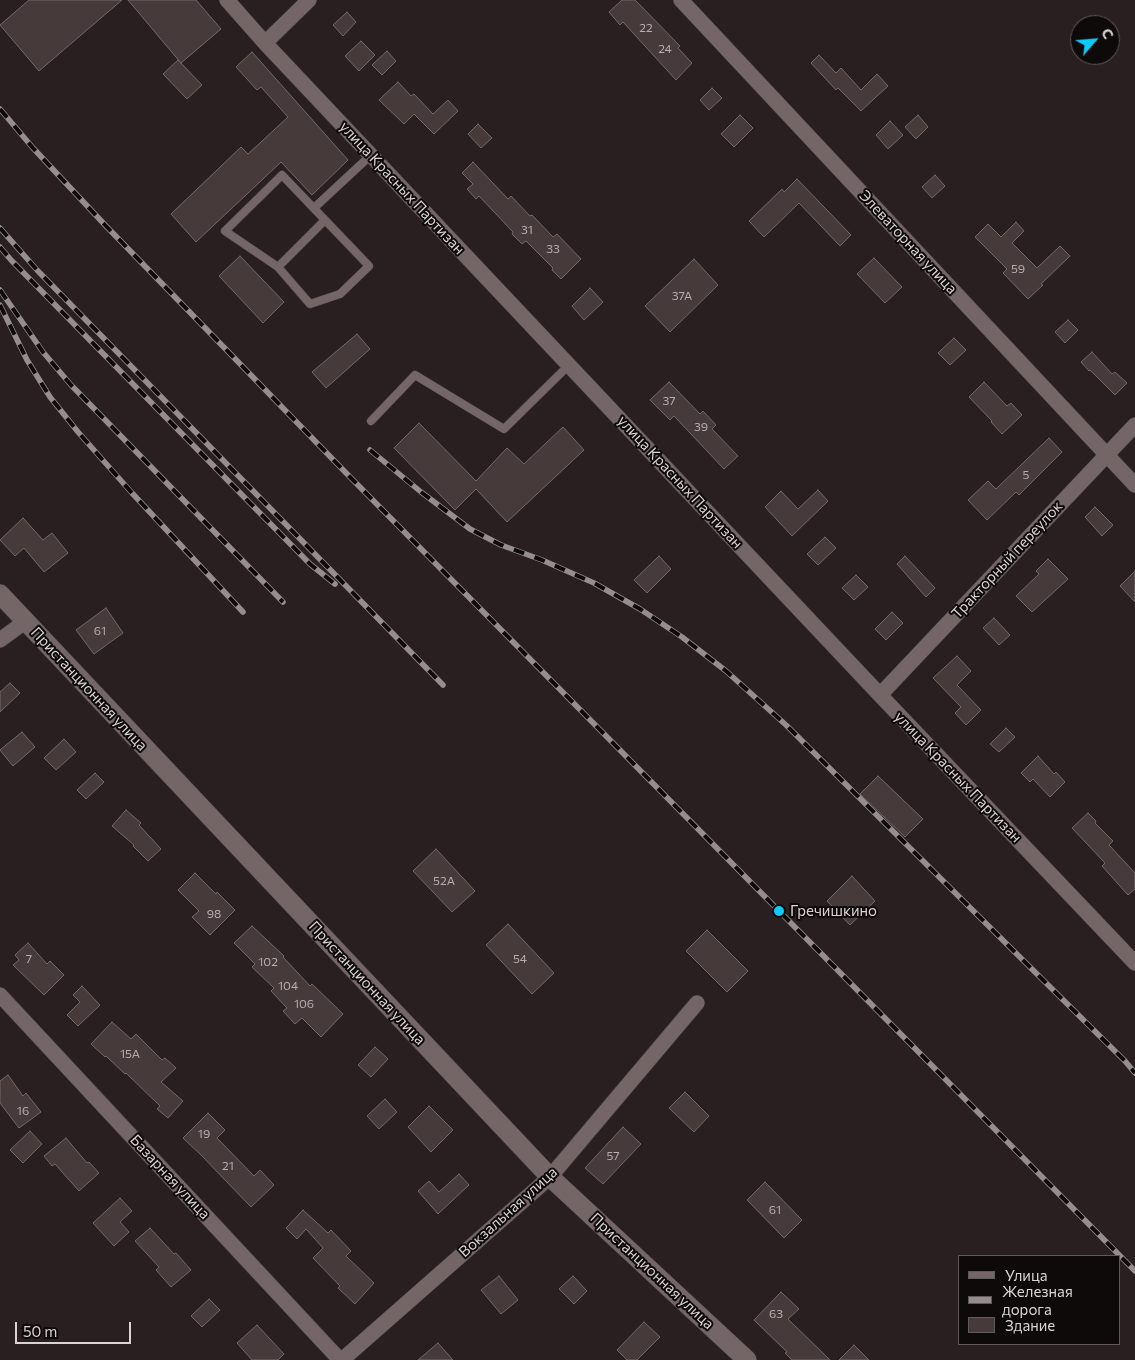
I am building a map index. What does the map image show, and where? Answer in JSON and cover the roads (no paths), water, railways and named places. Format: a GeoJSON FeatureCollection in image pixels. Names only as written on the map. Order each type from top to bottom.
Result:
{"type":"FeatureCollection","features":[{"type":"Feature","properties":{"kind":"street","name":"улица Красных Партизан"},"geometry":{"type":"LineString","coordinates":[[227,0],[265,43],[1135,963]]}},
{"type":"Feature","properties":{"kind":"street"},"geometry":{"type":"LineString","coordinates":[[265,43],[309,0]]}},
{"type":"Feature","properties":{"kind":"street","name":"Элеваторная улица"},"geometry":{"type":"LineString","coordinates":[[681,0],[1135,485]]}},
{"type":"Feature","properties":{"kind":"street","name":"Тракторный переулок"},"geometry":{"type":"LineString","coordinates":[[880,695],[1135,425]]}},
{"type":"Feature","properties":{"kind":"street","name":"Пристанционная улица"},"geometry":{"type":"LineString","coordinates":[[0,594],[550,1177],[747,1360]]}},
{"type":"Feature","properties":{"kind":"street"},"geometry":{"type":"LineString","coordinates":[[0,640],[26,621]]}},
{"type":"Feature","properties":{"kind":"street","name":"Базарная улица"},"geometry":{"type":"LineString","coordinates":[[0,995],[341,1360]]}},
{"type":"Feature","properties":{"kind":"street","name":"Вокзальная улица"},"geometry":{"type":"LineString","coordinates":[[341,1360],[550,1177],[697,1003]]}},
{"type":"Feature","properties":{"kind":"lane"},"geometry":{"type":"LineString","coordinates":[[314,208],[371,155]]}},
{"type":"Feature","properties":{"kind":"lane"},"geometry":{"type":"LineString","coordinates":[[282,175],[314,208],[369,266],[340,294],[310,304],[278,267],[226,231],[282,175]]}},
{"type":"Feature","properties":{"kind":"lane"},"geometry":{"type":"LineString","coordinates":[[278,267],[325,220]]}},
{"type":"Feature","properties":{"kind":"lane"},"geometry":{"type":"LineString","coordinates":[[371,421],[415,375],[504,428],[569,365]]}},
{"type":"Feature","properties":{"kind":"railway"},"geometry":{"type":"LineString","coordinates":[[0,109],[33,148],[105,225],[350,477],[1119,1255]]}},
{"type":"Feature","properties":{"kind":"railway"},"geometry":{"type":"LineString","coordinates":[[0,228],[37,270],[443,685]]}},
{"type":"Feature","properties":{"kind":"railway"},"geometry":{"type":"LineString","coordinates":[[0,247],[310,564],[335,584]]}},
{"type":"Feature","properties":{"kind":"railway"},"geometry":{"type":"LineString","coordinates":[[0,290],[43,352],[71,385],[283,602]]}},
{"type":"Feature","properties":{"kind":"railway"},"geometry":{"type":"LineString","coordinates":[[0,305],[27,360],[50,397],[132,493],[243,612]]}},
{"type":"Feature","properties":{"kind":"railway"},"geometry":{"type":"LineString","coordinates":[[370,450],[470,529],[501,545],[542,560],[594,583],[640,609],[682,637],[726,671],[786,725],[1135,1073]]}},
{"type":"Feature","properties":{"kind":"railway"},"geometry":{"type":"LineString","coordinates":[[1120,1256],[1135,1271]]}},
{"type":"Feature","properties":{"kind":"place","name":"Гречишкино"},"geometry":{"type":"Point","coordinates":[779,911]}}]}
